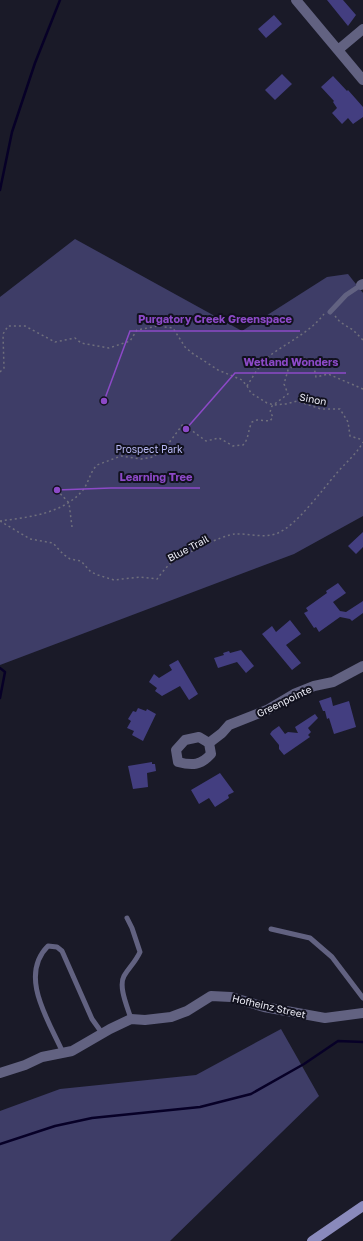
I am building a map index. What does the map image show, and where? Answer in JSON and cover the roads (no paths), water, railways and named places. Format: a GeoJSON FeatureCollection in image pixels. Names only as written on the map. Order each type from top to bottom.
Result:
{"type":"FeatureCollection","features":[{"type":"Feature","properties":{"kind":"main road"},"geometry":{"type":"LineString","coordinates":[[312,1241],[363,1206]]}},
{"type":"Feature","properties":{"kind":"street"},"geometry":{"type":"LineString","coordinates":[[296,0],[363,80]]}},
{"type":"Feature","properties":{"kind":"street"},"geometry":{"type":"LineString","coordinates":[[338,50],[363,29]]}},
{"type":"Feature","properties":{"kind":"street","name":"Greenpointe"},"geometry":{"type":"LineString","coordinates":[[209,743],[234,723],[267,710],[288,697],[314,686],[333,682],[363,666]]}},
{"type":"Feature","properties":{"kind":"street","name":"Hofheinz Street"},"geometry":{"type":"LineString","coordinates":[[0,1073],[26,1065],[42,1057],[72,1051],[102,1033],[131,1019],[145,1020],[171,1017],[186,1011],[211,996],[231,997],[264,1007],[324,1018],[363,1013]]}},
{"type":"Feature","properties":{"kind":"lane"},"geometry":{"type":"LineString","coordinates":[[330,312],[346,295],[362,285]]}},
{"type":"Feature","properties":{"kind":"lane"},"geometry":{"type":"LineString","coordinates":[[127,918],[140,952],[134,965],[123,977],[123,988],[131,1019]]}},
{"type":"Feature","properties":{"kind":"lane"},"geometry":{"type":"LineString","coordinates":[[271,929],[310,938],[332,957],[363,998]]}},
{"type":"Feature","properties":{"kind":"lane"},"geometry":{"type":"LineString","coordinates":[[63,1052],[36,992],[35,978],[38,959],[48,946],[58,947],[62,951],[92,1019],[102,1033]]}},
{"type":"Feature","properties":{"kind":"waterway"},"geometry":{"type":"LineString","coordinates":[[0,190],[12,132],[35,63],[60,0]]}},
{"type":"Feature","properties":{"kind":"waterway"},"geometry":{"type":"LineString","coordinates":[[0,668],[5,672],[0,698]]}},
{"type":"Feature","properties":{"kind":"waterway"},"geometry":{"type":"LineString","coordinates":[[0,1144],[55,1126],[92,1118],[200,1107],[251,1094],[304,1064],[338,1041],[363,1042]]}},
{"type":"Feature","properties":{"kind":"place","name":"Purgatory Creek Greenspace"},"geometry":{"type":"Point","coordinates":[104,401]}},
{"type":"Feature","properties":{"kind":"place","name":"Wetland Wonders"},"geometry":{"type":"Point","coordinates":[186,429]}},
{"type":"Feature","properties":{"kind":"place","name":"Learning Tree"},"geometry":{"type":"Point","coordinates":[57,490]}},
{"type":"Feature","properties":{"kind":"park label","name":"Prospect Park"},"geometry":{"type":"Point","coordinates":[149,449]}}]}
